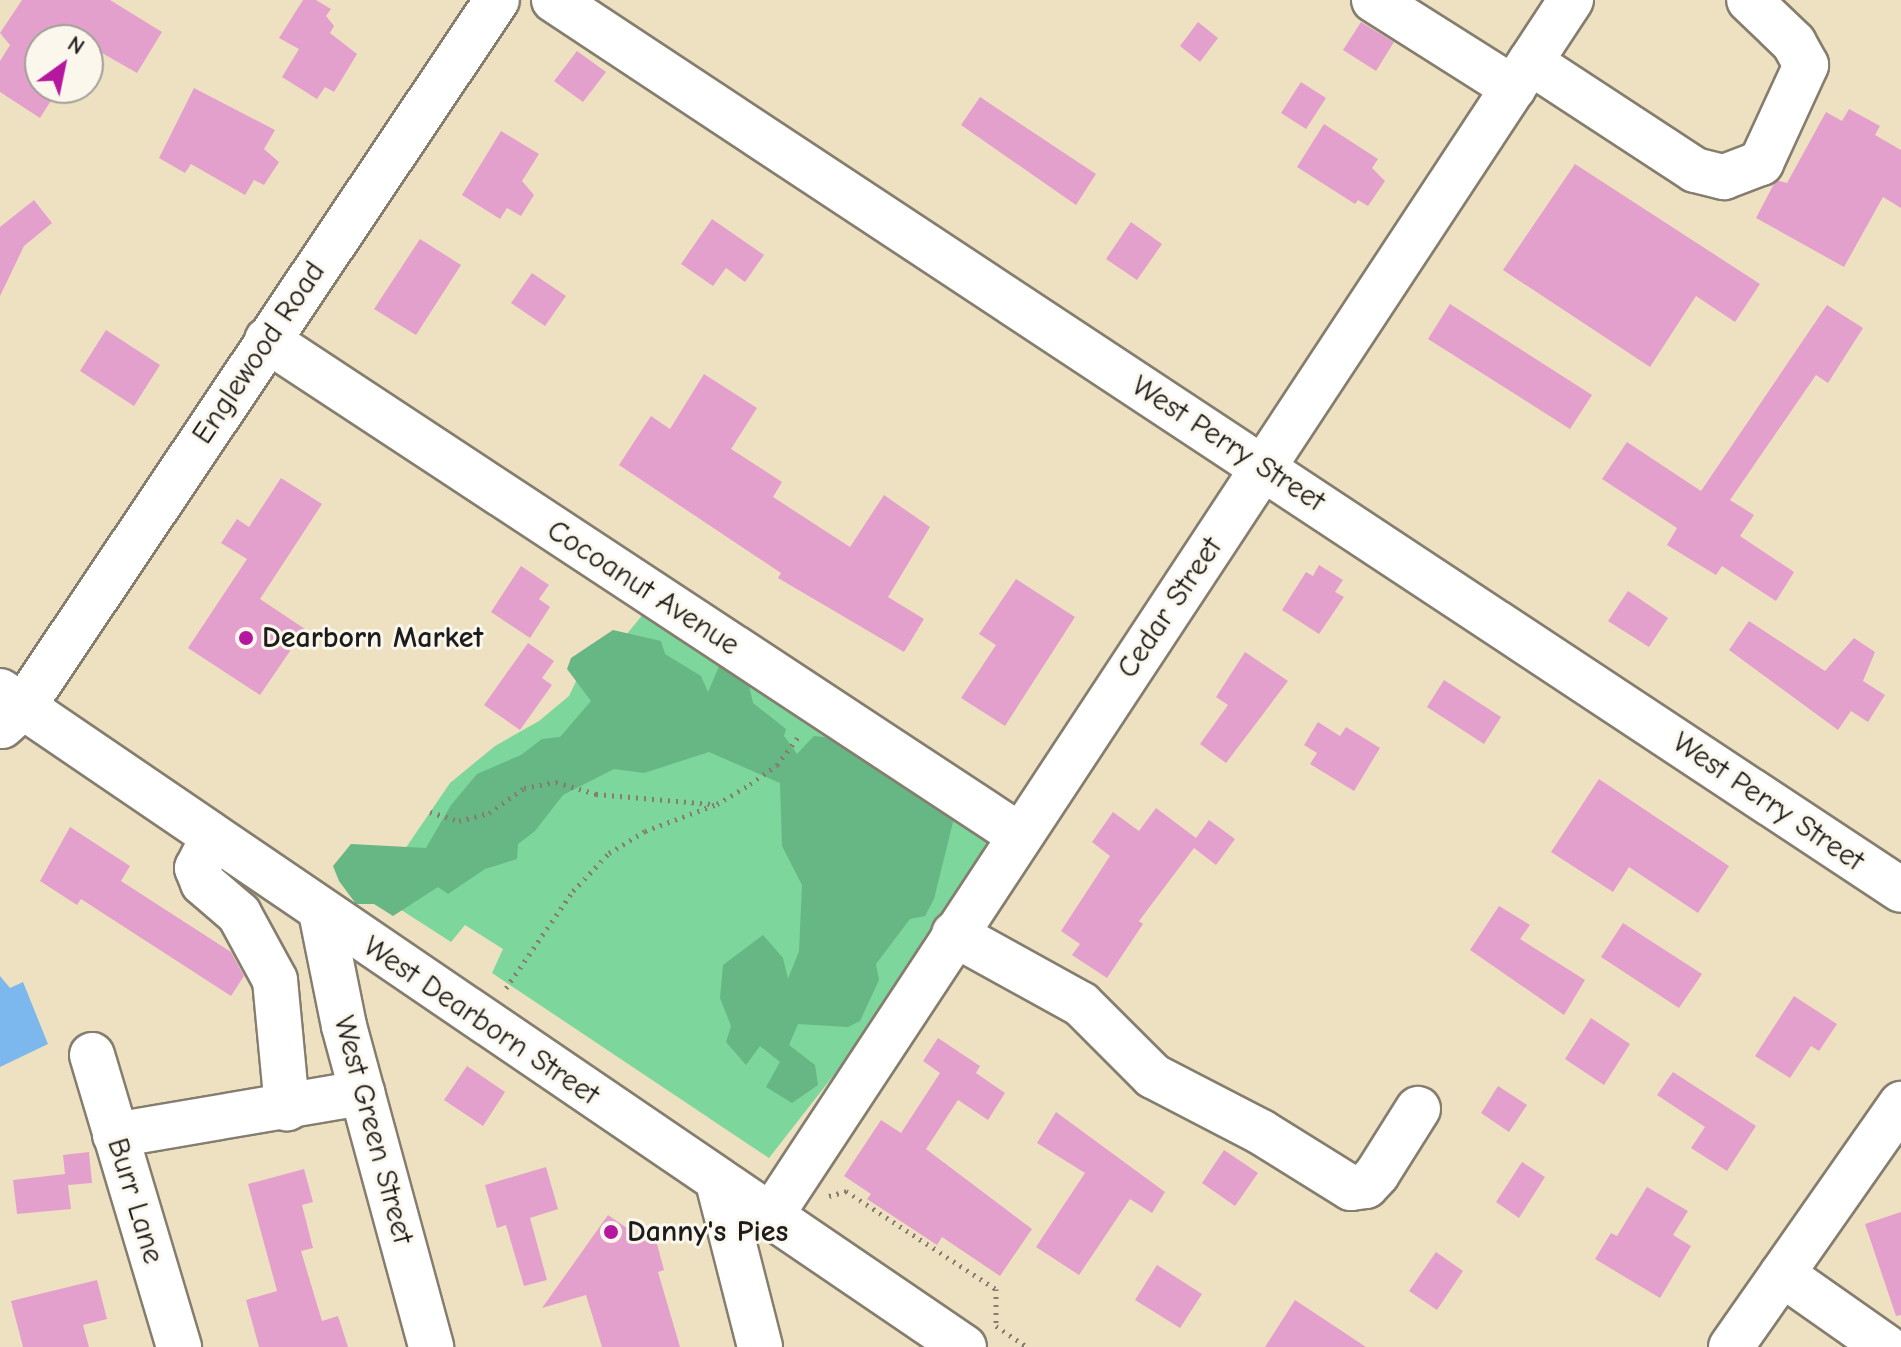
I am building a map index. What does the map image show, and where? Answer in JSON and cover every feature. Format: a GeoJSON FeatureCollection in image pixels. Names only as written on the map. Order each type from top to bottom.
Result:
{"type":"FeatureCollection","features":[{"type":"Feature","properties":{"kind":"street","name":"Englewood Road"},"geometry":{"type":"LineString","coordinates":[[8,708],[267,340],[497,0]]}},
{"type":"Feature","properties":{"kind":"street","name":"West Perry Street"},"geometry":{"type":"LineString","coordinates":[[554,0],[1901,890]]}},
{"type":"Feature","properties":{"kind":"street"},"geometry":{"type":"LineString","coordinates":[[1374,0],[1521,75],[1695,170],[1724,177],[1761,163],[1806,65],[1794,43],[1749,0]]}},
{"type":"Feature","properties":{"kind":"street","name":"Cedar Street"},"geometry":{"type":"LineString","coordinates":[[770,1217],[1571,0]]}},
{"type":"Feature","properties":{"kind":"street","name":"Cocoanut Avenue"},"geometry":{"type":"LineString","coordinates":[[267,340],[1019,835]]}},
{"type":"Feature","properties":{"kind":"street","name":"West Dearborn Street"},"geometry":{"type":"LineString","coordinates":[[8,708],[213,837],[964,1347]]}},
{"type":"Feature","properties":{"kind":"street"},"geometry":{"type":"LineString","coordinates":[[213,837],[197,868],[203,883],[239,914],[275,980],[287,1108]]}},
{"type":"Feature","properties":{"kind":"street","name":"West Green Street"},"geometry":{"type":"LineString","coordinates":[[321,912],[362,1093],[431,1347]]}},
{"type":"Feature","properties":{"kind":"street"},"geometry":{"type":"LineString","coordinates":[[954,934],[1081,1004],[1153,1076],[1261,1132],[1351,1188],[1366,1186],[1377,1174],[1418,1109]]}},
{"type":"Feature","properties":{"kind":"street","name":"Burr Lane"},"geometry":{"type":"LineString","coordinates":[[92,1055],[179,1347]]}},
{"type":"Feature","properties":{"kind":"street"},"geometry":{"type":"LineString","coordinates":[[115,1135],[362,1093]]}},
{"type":"Feature","properties":{"kind":"street"},"geometry":{"type":"LineString","coordinates":[[1731,1347],[1901,1104]]}},
{"type":"Feature","properties":{"kind":"street"},"geometry":{"type":"LineString","coordinates":[[718,1182],[760,1347]]}},
{"type":"Feature","properties":{"kind":"street"},"geometry":{"type":"LineString","coordinates":[[1782,1274],[1886,1347]]}},
{"type":"Feature","properties":{"kind":"path"},"geometry":{"type":"LineString","coordinates":[[506,988],[573,891],[609,853],[645,831],[717,804],[777,765],[817,702]]}},
{"type":"Feature","properties":{"kind":"path"},"geometry":{"type":"LineString","coordinates":[[430,812],[459,821],[489,813],[524,788],[556,782],[596,794],[717,804]]}},
{"type":"Feature","properties":{"kind":"green space"},"geometry":{"type":"Polygon","coordinates":[[[653,602],[981,819],[992,846],[844,1062],[769,1158],[492,973],[503,949],[465,925],[451,942],[375,893],[450,783],[495,746],[539,721],[569,696],[580,673],[622,640],[653,602]]]}},
{"type":"Feature","properties":{"kind":"green space"},"geometry":{"type":"Polygon","coordinates":[[[613,630],[661,641],[665,654],[701,676],[708,692],[720,664],[744,663],[753,703],[786,729],[784,736],[797,754],[814,736],[871,742],[934,783],[954,818],[934,899],[925,916],[910,919],[876,964],[879,980],[860,1021],[848,1027],[798,1024],[789,1045],[815,1065],[818,1085],[792,1103],[766,1087],[780,1062],[760,1046],[746,1065],[726,1042],[731,1026],[720,998],[723,965],[763,935],[783,958],[788,979],[799,951],[802,885],[782,846],[780,783],[709,752],[644,773],[614,769],[563,795],[535,831],[518,844],[517,859],[485,869],[448,894],[438,887],[393,916],[374,904],[356,904],[339,881],[333,866],[351,844],[426,848],[451,805],[477,774],[521,755],[542,739],[560,737],[591,701],[567,669],[571,658],[613,630]]]}},
{"type":"Feature","properties":{"kind":"water"},"geometry":{"type":"Polygon","coordinates":[[[0,976],[10,988],[23,982],[48,1044],[0,1067],[0,976]]]}},
{"type":"Feature","properties":{"kind":"building"},"geometry":{"type":"Polygon","coordinates":[[[22,0],[110,0],[162,32],[137,73],[104,54],[104,24],[24,24],[24,104],[49,104],[40,118],[0,92],[0,61],[10,45],[0,33],[22,0]]]}},
{"type":"Feature","properties":{"kind":"building"},"geometry":{"type":"Polygon","coordinates":[[[303,0],[316,0],[331,9],[326,16],[334,26],[330,33],[357,54],[334,92],[325,87],[317,99],[282,77],[299,49],[279,38],[303,0]]]}},
{"type":"Feature","properties":{"kind":"building"},"geometry":{"type":"Polygon","coordinates":[[[1198,22],[1218,38],[1200,62],[1180,46],[1198,22]]]}},
{"type":"Feature","properties":{"kind":"building"},"geometry":{"type":"Polygon","coordinates":[[[1361,22],[1394,42],[1376,71],[1343,50],[1361,22]]]}},
{"type":"Feature","properties":{"kind":"building"},"geometry":{"type":"Polygon","coordinates":[[[577,51],[606,72],[583,102],[554,81],[577,51]]]}},
{"type":"Feature","properties":{"kind":"building"},"geometry":{"type":"Polygon","coordinates":[[[1301,82],[1326,98],[1306,129],[1281,113],[1301,82]]]}},
{"type":"Feature","properties":{"kind":"building"},"geometry":{"type":"Polygon","coordinates":[[[194,88],[275,130],[264,149],[279,162],[264,185],[254,180],[245,195],[191,164],[185,173],[159,158],[194,88]]]}},
{"type":"Feature","properties":{"kind":"building"},"geometry":{"type":"Polygon","coordinates":[[[980,97],[1096,174],[1076,205],[961,125],[980,97]]]}},
{"type":"Feature","properties":{"kind":"building"},"geometry":{"type":"Polygon","coordinates":[[[1849,109],[1880,126],[1875,135],[1901,150],[1901,208],[1883,197],[1844,267],[1756,218],[1776,180],[1787,183],[1826,112],[1842,121],[1849,109]]]}},
{"type":"Feature","properties":{"kind":"building"},"geometry":{"type":"Polygon","coordinates":[[[1324,124],[1378,159],[1372,168],[1385,181],[1368,206],[1358,200],[1355,204],[1297,167],[1324,124]]]}},
{"type":"Feature","properties":{"kind":"building"},"geometry":{"type":"Polygon","coordinates":[[[501,131],[539,154],[522,181],[534,195],[521,216],[507,208],[500,219],[462,195],[501,131]]]}},
{"type":"Feature","properties":{"kind":"building"},"geometry":{"type":"Polygon","coordinates":[[[1575,164],[1760,284],[1735,322],[1696,296],[1650,367],[1503,270],[1575,164]]]}},
{"type":"Feature","properties":{"kind":"building"},"geometry":{"type":"Polygon","coordinates":[[[34,200],[52,223],[24,246],[0,296],[0,227],[34,200]]]}},
{"type":"Feature","properties":{"kind":"building"},"geometry":{"type":"Polygon","coordinates":[[[712,219],[764,255],[745,282],[726,268],[713,286],[681,264],[712,219]]]}},
{"type":"Feature","properties":{"kind":"building"},"geometry":{"type":"Polygon","coordinates":[[[1131,222],[1162,244],[1137,280],[1106,259],[1131,222]]]}},
{"type":"Feature","properties":{"kind":"building"},"geometry":{"type":"Polygon","coordinates":[[[420,239],[461,265],[416,335],[374,309],[420,239]]]}},
{"type":"Feature","properties":{"kind":"building"},"geometry":{"type":"Polygon","coordinates":[[[532,273],[566,296],[545,326],[511,303],[532,273]]]}},
{"type":"Feature","properties":{"kind":"building"},"geometry":{"type":"Polygon","coordinates":[[[1450,304],[1592,395],[1570,429],[1428,339],[1450,304]]]}},
{"type":"Feature","properties":{"kind":"building"},"geometry":{"type":"Polygon","coordinates":[[[1827,305],[1863,328],[1828,383],[1816,375],[1730,500],[1754,515],[1740,536],[1794,572],[1776,601],[1722,566],[1716,575],[1667,545],[1677,528],[1602,479],[1627,442],[1701,491],[1827,305]]]}},
{"type":"Feature","properties":{"kind":"building"},"geometry":{"type":"Polygon","coordinates":[[[106,330],[160,365],[134,406],[80,371],[106,330]]]}},
{"type":"Feature","properties":{"kind":"building"},"geometry":{"type":"Polygon","coordinates":[[[704,374],[757,408],[731,449],[782,482],[773,497],[850,547],[884,495],[930,527],[888,597],[924,619],[904,652],[778,578],[781,573],[619,465],[651,416],[670,429],[704,374]]]}},
{"type":"Feature","properties":{"kind":"building"},"geometry":{"type":"Polygon","coordinates":[[[281,478],[322,504],[260,599],[305,629],[260,695],[188,648],[247,559],[221,543],[237,519],[249,527],[281,478]]]}},
{"type":"Feature","properties":{"kind":"building"},"geometry":{"type":"Polygon","coordinates":[[[1319,565],[1343,580],[1335,592],[1344,597],[1319,634],[1282,610],[1306,572],[1313,576],[1319,565]]]}},
{"type":"Feature","properties":{"kind":"building"},"geometry":{"type":"Polygon","coordinates":[[[521,566],[549,585],[539,599],[550,607],[530,638],[491,612],[521,566]]]}},
{"type":"Feature","properties":{"kind":"building"},"geometry":{"type":"Polygon","coordinates":[[[1016,579],[1075,617],[1005,726],[961,698],[996,645],[979,634],[1016,579]]]}},
{"type":"Feature","properties":{"kind":"building"},"geometry":{"type":"Polygon","coordinates":[[[1628,591],[1668,618],[1649,647],[1608,621],[1628,591]]]}},
{"type":"Feature","properties":{"kind":"building"},"geometry":{"type":"Polygon","coordinates":[[[1749,621],[1825,671],[1854,638],[1875,652],[1863,681],[1885,695],[1868,722],[1851,711],[1838,730],[1729,650],[1749,621]]]}},
{"type":"Feature","properties":{"kind":"building"},"geometry":{"type":"Polygon","coordinates":[[[528,643],[554,661],[542,678],[552,685],[520,730],[484,705],[528,643]]]}},
{"type":"Feature","properties":{"kind":"building"},"geometry":{"type":"Polygon","coordinates":[[[1245,652],[1288,681],[1226,763],[1200,744],[1228,705],[1216,697],[1245,652]]]}},
{"type":"Feature","properties":{"kind":"building"},"geometry":{"type":"Polygon","coordinates":[[[1444,680],[1501,717],[1484,744],[1427,707],[1444,680]]]}},
{"type":"Feature","properties":{"kind":"building"},"geometry":{"type":"Polygon","coordinates":[[[1318,722],[1340,736],[1346,727],[1380,748],[1354,791],[1310,764],[1317,753],[1304,745],[1318,722]]]}},
{"type":"Feature","properties":{"kind":"building"},"geometry":{"type":"Polygon","coordinates":[[[1599,779],[1729,866],[1698,913],[1629,867],[1613,892],[1551,852],[1599,779]]]}},
{"type":"Feature","properties":{"kind":"building"},"geometry":{"type":"Polygon","coordinates":[[[1156,808],[1196,838],[1209,820],[1235,839],[1216,865],[1194,848],[1139,921],[1143,924],[1107,978],[1072,955],[1080,944],[1061,931],[1110,856],[1092,842],[1113,812],[1139,831],[1156,808]]]}},
{"type":"Feature","properties":{"kind":"building"},"geometry":{"type":"Polygon","coordinates":[[[70,827],[130,866],[121,881],[231,952],[244,976],[231,996],[81,899],[77,905],[40,881],[70,827]]]}},
{"type":"Feature","properties":{"kind":"building"},"geometry":{"type":"Polygon","coordinates":[[[1499,906],[1530,925],[1520,939],[1585,980],[1564,1015],[1470,950],[1499,906]]]}},
{"type":"Feature","properties":{"kind":"building"},"geometry":{"type":"Polygon","coordinates":[[[1623,923],[1702,974],[1679,1008],[1601,957],[1623,923]]]}},
{"type":"Feature","properties":{"kind":"building"},"geometry":{"type":"Polygon","coordinates":[[[1794,996],[1837,1024],[1819,1051],[1811,1046],[1790,1078],[1755,1056],[1794,996]]]}},
{"type":"Feature","properties":{"kind":"building"},"geometry":{"type":"Polygon","coordinates":[[[1591,1018],[1630,1044],[1604,1085],[1565,1059],[1591,1018]]]}},
{"type":"Feature","properties":{"kind":"building"},"geometry":{"type":"Polygon","coordinates":[[[938,1038],[980,1066],[976,1073],[1005,1093],[988,1120],[958,1100],[926,1149],[1032,1229],[1000,1276],[942,1237],[937,1245],[867,1199],[871,1194],[844,1176],[881,1120],[901,1133],[940,1073],[923,1061],[938,1038]]]}},
{"type":"Feature","properties":{"kind":"building"},"geometry":{"type":"Polygon","coordinates":[[[467,1066],[505,1092],[483,1126],[444,1100],[467,1066]]]}},
{"type":"Feature","properties":{"kind":"building"},"geometry":{"type":"Polygon","coordinates":[[[1673,1072],[1756,1126],[1727,1171],[1691,1148],[1705,1127],[1657,1095],[1673,1072]]]}},
{"type":"Feature","properties":{"kind":"building"},"geometry":{"type":"Polygon","coordinates":[[[1498,1086],[1527,1105],[1509,1132],[1481,1113],[1498,1086]]]}},
{"type":"Feature","properties":{"kind":"building"},"geometry":{"type":"Polygon","coordinates":[[[1056,1112],[1165,1192],[1152,1213],[1130,1199],[1079,1275],[1036,1247],[1085,1173],[1037,1143],[1056,1112]]]}},
{"type":"Feature","properties":{"kind":"building"},"geometry":{"type":"Polygon","coordinates":[[[1224,1150],[1258,1173],[1235,1206],[1202,1183],[1224,1150]]]}},
{"type":"Feature","properties":{"kind":"building"},"geometry":{"type":"Polygon","coordinates":[[[89,1152],[92,1183],[68,1185],[71,1209],[17,1214],[13,1180],[65,1174],[63,1155],[89,1152]]]}},
{"type":"Feature","properties":{"kind":"building"},"geometry":{"type":"Polygon","coordinates":[[[1522,1162],[1545,1177],[1519,1218],[1496,1202],[1522,1162]]]}},
{"type":"Feature","properties":{"kind":"building"},"geometry":{"type":"Polygon","coordinates":[[[546,1167],[558,1209],[530,1218],[547,1280],[524,1286],[506,1225],[497,1228],[485,1185],[546,1167]]]}},
{"type":"Feature","properties":{"kind":"building"},"geometry":{"type":"Polygon","coordinates":[[[304,1169],[313,1202],[302,1205],[313,1248],[301,1251],[322,1321],[338,1316],[348,1347],[259,1347],[246,1300],[277,1291],[248,1184],[304,1169]]]}},
{"type":"Feature","properties":{"kind":"building"},"geometry":{"type":"Polygon","coordinates":[[[1647,1187],[1688,1211],[1673,1235],[1691,1246],[1660,1298],[1595,1259],[1611,1233],[1617,1236],[1647,1187]]]}},
{"type":"Feature","properties":{"kind":"building"},"geometry":{"type":"Polygon","coordinates":[[[1901,1212],[1901,1315],[1896,1316],[1865,1224],[1901,1212]]]}},
{"type":"Feature","properties":{"kind":"building"},"geometry":{"type":"Polygon","coordinates":[[[608,1215],[647,1242],[656,1240],[664,1270],[658,1272],[680,1347],[602,1347],[586,1295],[542,1308],[608,1215]]]}},
{"type":"Feature","properties":{"kind":"building"},"geometry":{"type":"Polygon","coordinates":[[[1436,1252],[1463,1271],[1437,1310],[1409,1291],[1436,1252]]]}},
{"type":"Feature","properties":{"kind":"building"},"geometry":{"type":"Polygon","coordinates":[[[1157,1265],[1202,1294],[1180,1328],[1135,1300],[1157,1265]]]}},
{"type":"Feature","properties":{"kind":"building"},"geometry":{"type":"Polygon","coordinates":[[[97,1280],[107,1319],[83,1325],[89,1347],[23,1347],[11,1301],[97,1280]]]}},
{"type":"Feature","properties":{"kind":"building"},"geometry":{"type":"Polygon","coordinates":[[[1295,1300],[1366,1347],[1265,1347],[1295,1300]]]}},
{"type":"Feature","properties":{"kind":"place","name":"Dearborn Market"},"geometry":{"type":"Point","coordinates":[246,638]}},
{"type":"Feature","properties":{"kind":"place","name":"Danny's Pies"},"geometry":{"type":"Point","coordinates":[611,1232]}}]}
